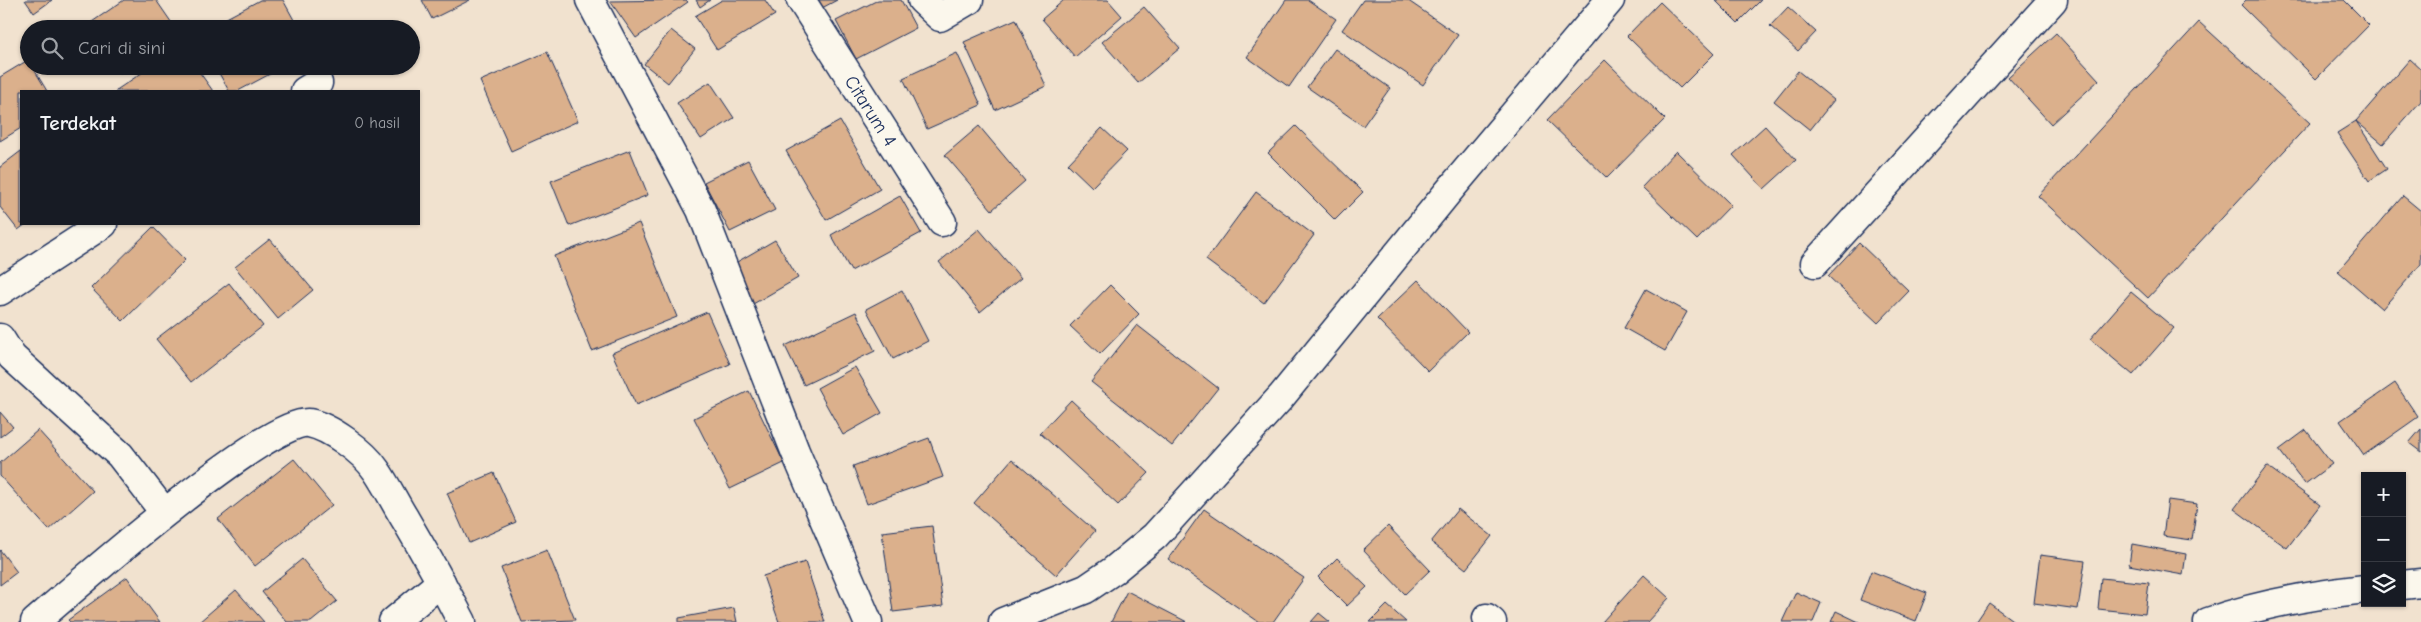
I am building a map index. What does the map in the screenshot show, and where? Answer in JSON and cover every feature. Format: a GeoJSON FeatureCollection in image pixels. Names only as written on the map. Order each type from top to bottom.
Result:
{"type":"FeatureCollection","features":[{"type":"Feature","properties":{"kind":"street"},"geometry":{"type":"LineString","coordinates":[[590,0],[701,210],[795,451],[868,622]]}},
{"type":"Feature","properties":{"kind":"street","name":"Citarum 4"},"geometry":{"type":"LineString","coordinates":[[801,0],[942,222]]}},
{"type":"Feature","properties":{"kind":"street"},"geometry":{"type":"LineString","coordinates":[[922,0],[940,17],[969,0]]}},
{"type":"Feature","properties":{"kind":"street"},"geometry":{"type":"LineString","coordinates":[[1003,622],[1086,589],[1114,570],[1155,536],[1281,397],[1448,192],[1610,0]]}},
{"type":"Feature","properties":{"kind":"street"},"geometry":{"type":"LineString","coordinates":[[1815,263],[2053,0]]}},
{"type":"Feature","properties":{"kind":"street"},"geometry":{"type":"LineString","coordinates":[[0,291],[101,225]]}},
{"type":"Feature","properties":{"kind":"street"},"geometry":{"type":"LineString","coordinates":[[4,354],[120,455],[164,512]]}},
{"type":"Feature","properties":{"kind":"street"},"geometry":{"type":"LineString","coordinates":[[34,622],[164,512],[265,441],[299,423],[309,423],[347,442],[375,469],[441,582],[462,622]]}},
{"type":"Feature","properties":{"kind":"street"},"geometry":{"type":"LineString","coordinates":[[393,622],[441,582]]}},
{"type":"Feature","properties":{"kind":"street"},"geometry":{"type":"LineString","coordinates":[[2406,585],[2421,583]]}},
{"type":"Feature","properties":{"kind":"street"},"geometry":{"type":"LineString","coordinates":[[2208,622],[2266,605],[2314,594],[2361,589]]}},
{"type":"Feature","properties":{"kind":"building"},"geometry":{"type":"Polygon","coordinates":[[[25,0],[52,0],[34,13],[25,0]]]}},
{"type":"Feature","properties":{"kind":"building"},"geometry":{"type":"Polygon","coordinates":[[[124,0],[156,0],[170,20],[95,20],[124,0]]]}},
{"type":"Feature","properties":{"kind":"building"},"geometry":{"type":"Polygon","coordinates":[[[260,0],[283,0],[294,20],[223,20],[260,0]]]}},
{"type":"Feature","properties":{"kind":"building"},"geometry":{"type":"Polygon","coordinates":[[[422,0],[470,0],[432,19],[422,0]]]}},
{"type":"Feature","properties":{"kind":"building"},"geometry":{"type":"Polygon","coordinates":[[[686,0],[688,2],[636,38],[610,1],[686,0]]]}},
{"type":"Feature","properties":{"kind":"building"},"geometry":{"type":"Polygon","coordinates":[[[696,0],[710,0],[700,7],[696,0]]]}},
{"type":"Feature","properties":{"kind":"building"},"geometry":{"type":"Polygon","coordinates":[[[722,0],[765,0],[775,15],[717,50],[695,16],[722,0]]]}},
{"type":"Feature","properties":{"kind":"building"},"geometry":{"type":"Polygon","coordinates":[[[815,0],[837,0],[820,9],[815,0]]]}},
{"type":"Feature","properties":{"kind":"building"},"geometry":{"type":"Polygon","coordinates":[[[878,0],[901,0],[916,28],[856,59],[836,21],[878,0]]]}},
{"type":"Feature","properties":{"kind":"building"},"geometry":{"type":"Polygon","coordinates":[[[1064,0],[1108,0],[1122,16],[1075,57],[1042,19],[1064,0]]]}},
{"type":"Feature","properties":{"kind":"building"},"geometry":{"type":"Polygon","coordinates":[[[1286,0],[1308,0],[1336,19],[1289,87],[1247,57],[1286,0]]]}},
{"type":"Feature","properties":{"kind":"building"},"geometry":{"type":"Polygon","coordinates":[[[1363,0],[1407,0],[1458,35],[1423,85],[1342,30],[1363,0]]]}},
{"type":"Feature","properties":{"kind":"building"},"geometry":{"type":"Polygon","coordinates":[[[1715,0],[1761,0],[1738,23],[1715,0]]]}},
{"type":"Feature","properties":{"kind":"building"},"geometry":{"type":"Polygon","coordinates":[[[2246,0],[2344,0],[2369,25],[2316,79],[2241,5],[2246,0]]]}},
{"type":"Feature","properties":{"kind":"building"},"geometry":{"type":"Polygon","coordinates":[[[1660,2],[1714,54],[1680,88],[1627,36],[1660,2]]]}},
{"type":"Feature","properties":{"kind":"building"},"geometry":{"type":"Polygon","coordinates":[[[1144,7],[1180,48],[1138,83],[1102,42],[1144,7]]]}},
{"type":"Feature","properties":{"kind":"building"},"geometry":{"type":"Polygon","coordinates":[[[1788,7],[1816,32],[1798,51],[1770,26],[1788,7]]]}},
{"type":"Feature","properties":{"kind":"building"},"geometry":{"type":"Polygon","coordinates":[[[1016,19],[1046,86],[995,110],[964,42],[1016,19]]]}},
{"type":"Feature","properties":{"kind":"building"},"geometry":{"type":"Polygon","coordinates":[[[2199,22],[2310,123],[2148,298],[2038,196],[2199,22]]]}},
{"type":"Feature","properties":{"kind":"building"},"geometry":{"type":"Polygon","coordinates":[[[671,30],[695,49],[668,83],[644,64],[671,30]]]}},
{"type":"Feature","properties":{"kind":"building"},"geometry":{"type":"Polygon","coordinates":[[[2056,33],[2099,80],[2051,124],[2008,77],[2056,33]]]}},
{"type":"Feature","properties":{"kind":"building"},"geometry":{"type":"Polygon","coordinates":[[[1335,49],[1390,88],[1363,126],[1307,87],[1335,49]]]}},
{"type":"Feature","properties":{"kind":"building"},"geometry":{"type":"Polygon","coordinates":[[[547,52],[578,121],[511,151],[480,81],[547,52]]]}},
{"type":"Feature","properties":{"kind":"building"},"geometry":{"type":"Polygon","coordinates":[[[957,53],[981,105],[927,129],[903,78],[957,53]]]}},
{"type":"Feature","properties":{"kind":"building"},"geometry":{"type":"Polygon","coordinates":[[[2410,59],[2421,69],[2421,101],[2383,144],[2356,121],[2410,59]]]}},
{"type":"Feature","properties":{"kind":"building"},"geometry":{"type":"Polygon","coordinates":[[[1605,60],[1665,119],[1607,178],[1547,120],[1605,60]]]}},
{"type":"Feature","properties":{"kind":"building"},"geometry":{"type":"Polygon","coordinates":[[[20,65],[20,75],[37,75],[46,90],[20,90],[20,129],[0,141],[0,77],[20,65]]]}},
{"type":"Feature","properties":{"kind":"building"},"geometry":{"type":"Polygon","coordinates":[[[1798,71],[1834,100],[1810,130],[1774,101],[1798,71]]]}},
{"type":"Feature","properties":{"kind":"building"},"geometry":{"type":"Polygon","coordinates":[[[139,75],[201,75],[212,90],[116,90],[139,75]]]}},
{"type":"Feature","properties":{"kind":"building"},"geometry":{"type":"Polygon","coordinates":[[[220,75],[268,75],[240,90],[228,90],[220,75]]]}},
{"type":"Feature","properties":{"kind":"building"},"geometry":{"type":"Polygon","coordinates":[[[710,82],[734,118],[701,139],[677,103],[710,82]]]}},
{"type":"Feature","properties":{"kind":"building"},"geometry":{"type":"Polygon","coordinates":[[[840,121],[880,189],[826,220],[786,151],[840,121]]]}},
{"type":"Feature","properties":{"kind":"building"},"geometry":{"type":"Polygon","coordinates":[[[2356,121],[2387,169],[2369,181],[2337,133],[2356,121]]]}},
{"type":"Feature","properties":{"kind":"building"},"geometry":{"type":"Polygon","coordinates":[[[979,126],[1025,181],[992,210],[945,155],[979,126]]]}},
{"type":"Feature","properties":{"kind":"building"},"geometry":{"type":"Polygon","coordinates":[[[1296,126],[1363,192],[1335,220],[1268,153],[1296,126]]]}},
{"type":"Feature","properties":{"kind":"building"},"geometry":{"type":"Polygon","coordinates":[[[1765,126],[1796,160],[1764,189],[1733,155],[1765,126]]]}},
{"type":"Feature","properties":{"kind":"building"},"geometry":{"type":"Polygon","coordinates":[[[1102,128],[1127,151],[1092,187],[1068,164],[1102,128]]]}},
{"type":"Feature","properties":{"kind":"building"},"geometry":{"type":"Polygon","coordinates":[[[630,150],[648,195],[569,226],[551,181],[630,150]]]}},
{"type":"Feature","properties":{"kind":"building"},"geometry":{"type":"Polygon","coordinates":[[[1676,151],[1731,205],[1697,240],[1642,187],[1676,151]]]}},
{"type":"Feature","properties":{"kind":"building"},"geometry":{"type":"Polygon","coordinates":[[[20,152],[20,225],[25,225],[18,230],[0,207],[0,167],[20,152]]]}},
{"type":"Feature","properties":{"kind":"building"},"geometry":{"type":"Polygon","coordinates":[[[748,160],[775,210],[730,232],[704,182],[748,160]]]}},
{"type":"Feature","properties":{"kind":"building"},"geometry":{"type":"Polygon","coordinates":[[[1256,192],[1314,235],[1264,303],[1206,260],[1256,192]]]}},
{"type":"Feature","properties":{"kind":"building"},"geometry":{"type":"Polygon","coordinates":[[[900,196],[921,233],[851,271],[831,235],[900,196]]]}},
{"type":"Feature","properties":{"kind":"building"},"geometry":{"type":"Polygon","coordinates":[[[2403,196],[2421,211],[2421,264],[2382,309],[2338,271],[2403,196]]]}},
{"type":"Feature","properties":{"kind":"building"},"geometry":{"type":"Polygon","coordinates":[[[639,223],[677,317],[592,351],[554,256],[639,223]]]}},
{"type":"Feature","properties":{"kind":"building"},"geometry":{"type":"Polygon","coordinates":[[[153,227],[185,260],[123,321],[91,288],[153,227]]]}},
{"type":"Feature","properties":{"kind":"building"},"geometry":{"type":"Polygon","coordinates":[[[979,229],[1021,278],[980,312],[939,262],[979,229]]]}},
{"type":"Feature","properties":{"kind":"building"},"geometry":{"type":"Polygon","coordinates":[[[270,239],[313,290],[278,319],[235,267],[270,239]]]}},
{"type":"Feature","properties":{"kind":"building"},"geometry":{"type":"Polygon","coordinates":[[[775,240],[798,278],[753,304],[730,266],[775,240]]]}},
{"type":"Feature","properties":{"kind":"building"},"geometry":{"type":"Polygon","coordinates":[[[1859,243],[1909,291],[1878,323],[1828,276],[1859,243]]]}},
{"type":"Feature","properties":{"kind":"building"},"geometry":{"type":"Polygon","coordinates":[[[1418,280],[1468,332],[1428,371],[1377,319],[1418,280]]]}},
{"type":"Feature","properties":{"kind":"building"},"geometry":{"type":"Polygon","coordinates":[[[229,283],[263,326],[191,382],[156,339],[229,283]]]}},
{"type":"Feature","properties":{"kind":"building"},"geometry":{"type":"Polygon","coordinates":[[[1110,285],[1139,314],[1100,354],[1070,326],[1110,285]]]}},
{"type":"Feature","properties":{"kind":"building"},"geometry":{"type":"Polygon","coordinates":[[[1646,289],[1687,312],[1665,351],[1624,328],[1646,289]]]}},
{"type":"Feature","properties":{"kind":"building"},"geometry":{"type":"Polygon","coordinates":[[[902,290],[928,341],[893,359],[866,309],[902,290]]]}},
{"type":"Feature","properties":{"kind":"building"},"geometry":{"type":"Polygon","coordinates":[[[2131,292],[2174,328],[2133,375],[2090,339],[2131,292]]]}},
{"type":"Feature","properties":{"kind":"building"},"geometry":{"type":"Polygon","coordinates":[[[707,312],[730,364],[636,405],[612,353],[707,312]]]}},
{"type":"Feature","properties":{"kind":"building"},"geometry":{"type":"Polygon","coordinates":[[[856,312],[875,351],[804,385],[785,346],[856,312]]]}},
{"type":"Feature","properties":{"kind":"building"},"geometry":{"type":"Polygon","coordinates":[[[1137,325],[1218,388],[1172,446],[1091,382],[1137,325]]]}},
{"type":"Feature","properties":{"kind":"building"},"geometry":{"type":"Polygon","coordinates":[[[855,367],[882,413],[843,435],[817,388],[855,367]]]}},
{"type":"Feature","properties":{"kind":"building"},"geometry":{"type":"Polygon","coordinates":[[[2395,383],[2418,417],[2364,455],[2340,421],[2395,383]]]}},
{"type":"Feature","properties":{"kind":"building"},"geometry":{"type":"Polygon","coordinates":[[[749,391],[784,463],[730,489],[694,418],[749,391]]]}},
{"type":"Feature","properties":{"kind":"building"},"geometry":{"type":"Polygon","coordinates":[[[1071,400],[1149,473],[1118,505],[1040,433],[1071,400]]]}},
{"type":"Feature","properties":{"kind":"building"},"geometry":{"type":"Polygon","coordinates":[[[0,412],[13,427],[0,437],[0,412]]]}},
{"type":"Feature","properties":{"kind":"building"},"geometry":{"type":"Polygon","coordinates":[[[2421,429],[2421,452],[2409,443],[2421,429]]]}},
{"type":"Feature","properties":{"kind":"building"},"geometry":{"type":"Polygon","coordinates":[[[38,430],[93,491],[49,530],[0,476],[0,463],[38,430]]]}},
{"type":"Feature","properties":{"kind":"building"},"geometry":{"type":"Polygon","coordinates":[[[2306,430],[2332,464],[2305,484],[2279,450],[2306,430]]]}},
{"type":"Feature","properties":{"kind":"building"},"geometry":{"type":"Polygon","coordinates":[[[929,438],[943,477],[867,504],[853,466],[929,438]]]}},
{"type":"Feature","properties":{"kind":"building"},"geometry":{"type":"Polygon","coordinates":[[[294,459],[332,505],[255,566],[218,519],[294,459]]]}},
{"type":"Feature","properties":{"kind":"building"},"geometry":{"type":"Polygon","coordinates":[[[1012,459],[1095,531],[1056,575],[974,503],[1012,459]]]}},
{"type":"Feature","properties":{"kind":"building"},"geometry":{"type":"Polygon","coordinates":[[[2267,466],[2320,505],[2287,548],[2234,509],[2267,466]]]}},
{"type":"Feature","properties":{"kind":"building"},"geometry":{"type":"Polygon","coordinates":[[[494,473],[516,522],[469,543],[447,493],[494,473]]]}},
{"type":"Feature","properties":{"kind":"building"},"geometry":{"type":"Polygon","coordinates":[[[2168,500],[2197,504],[2192,540],[2163,536],[2168,500]]]}},
{"type":"Feature","properties":{"kind":"building"},"geometry":{"type":"Polygon","coordinates":[[[1204,509],[1304,578],[1273,622],[1259,622],[1168,559],[1204,509]]]}},
{"type":"Feature","properties":{"kind":"building"},"geometry":{"type":"Polygon","coordinates":[[[1458,509],[1492,536],[1466,569],[1431,542],[1458,509]]]}},
{"type":"Feature","properties":{"kind":"building"},"geometry":{"type":"Polygon","coordinates":[[[932,526],[943,606],[893,612],[882,532],[932,526]]]}},
{"type":"Feature","properties":{"kind":"building"},"geometry":{"type":"Polygon","coordinates":[[[1388,526],[1430,570],[1405,594],[1363,550],[1388,526]]]}},
{"type":"Feature","properties":{"kind":"building"},"geometry":{"type":"Polygon","coordinates":[[[2132,544],[2186,554],[2183,575],[2129,565],[2132,544]]]}},
{"type":"Feature","properties":{"kind":"building"},"geometry":{"type":"Polygon","coordinates":[[[0,550],[17,572],[0,585],[0,550]]]}},
{"type":"Feature","properties":{"kind":"building"},"geometry":{"type":"Polygon","coordinates":[[[547,550],[575,620],[522,622],[501,568],[547,550]]]}},
{"type":"Feature","properties":{"kind":"building"},"geometry":{"type":"Polygon","coordinates":[[[2040,555],[2085,561],[2078,609],[2034,603],[2040,555]]]}},
{"type":"Feature","properties":{"kind":"building"},"geometry":{"type":"Polygon","coordinates":[[[1337,558],[1367,587],[1347,606],[1318,577],[1337,558]]]}},
{"type":"Feature","properties":{"kind":"building"},"geometry":{"type":"Polygon","coordinates":[[[302,559],[337,601],[311,622],[287,622],[262,592],[302,559]]]}},
{"type":"Feature","properties":{"kind":"building"},"geometry":{"type":"Polygon","coordinates":[[[805,562],[825,622],[779,622],[763,576],[805,562]]]}},
{"type":"Feature","properties":{"kind":"building"},"geometry":{"type":"Polygon","coordinates":[[[1871,571],[1927,593],[1916,621],[1860,600],[1871,571]]]}},
{"type":"Feature","properties":{"kind":"building"},"geometry":{"type":"Polygon","coordinates":[[[1644,575],[1669,598],[1647,622],[1602,622],[1644,575]]]}},
{"type":"Feature","properties":{"kind":"building"},"geometry":{"type":"Polygon","coordinates":[[[127,577],[160,622],[70,622],[68,620],[127,577]]]}},
{"type":"Feature","properties":{"kind":"building"},"geometry":{"type":"Polygon","coordinates":[[[2101,578],[2149,583],[2145,614],[2098,609],[2101,578]]]}},
{"type":"Feature","properties":{"kind":"building"},"geometry":{"type":"Polygon","coordinates":[[[236,590],[264,622],[199,622],[236,590]]]}},
{"type":"Feature","properties":{"kind":"building"},"geometry":{"type":"Polygon","coordinates":[[[1127,591],[1187,622],[1111,622],[1127,591]]]}},
{"type":"Feature","properties":{"kind":"building"},"geometry":{"type":"Polygon","coordinates":[[[1796,592],[1821,603],[1813,622],[1782,622],[1796,592]]]}},
{"type":"Feature","properties":{"kind":"building"},"geometry":{"type":"Polygon","coordinates":[[[1989,603],[2015,622],[1976,622],[1989,603]]]}},
{"type":"Feature","properties":{"kind":"building"},"geometry":{"type":"Polygon","coordinates":[[[1387,605],[1406,622],[1370,622],[1387,605]]]}},
{"type":"Feature","properties":{"kind":"building"},"geometry":{"type":"Polygon","coordinates":[[[734,608],[737,622],[679,622],[679,618],[734,608]]]}},
{"type":"Feature","properties":{"kind":"building"},"geometry":{"type":"Polygon","coordinates":[[[1836,611],[1859,622],[1831,622],[1836,611]]]}},
{"type":"Feature","properties":{"kind":"building"},"geometry":{"type":"Polygon","coordinates":[[[1319,613],[1330,622],[1311,622],[1319,613]]]}}]}
